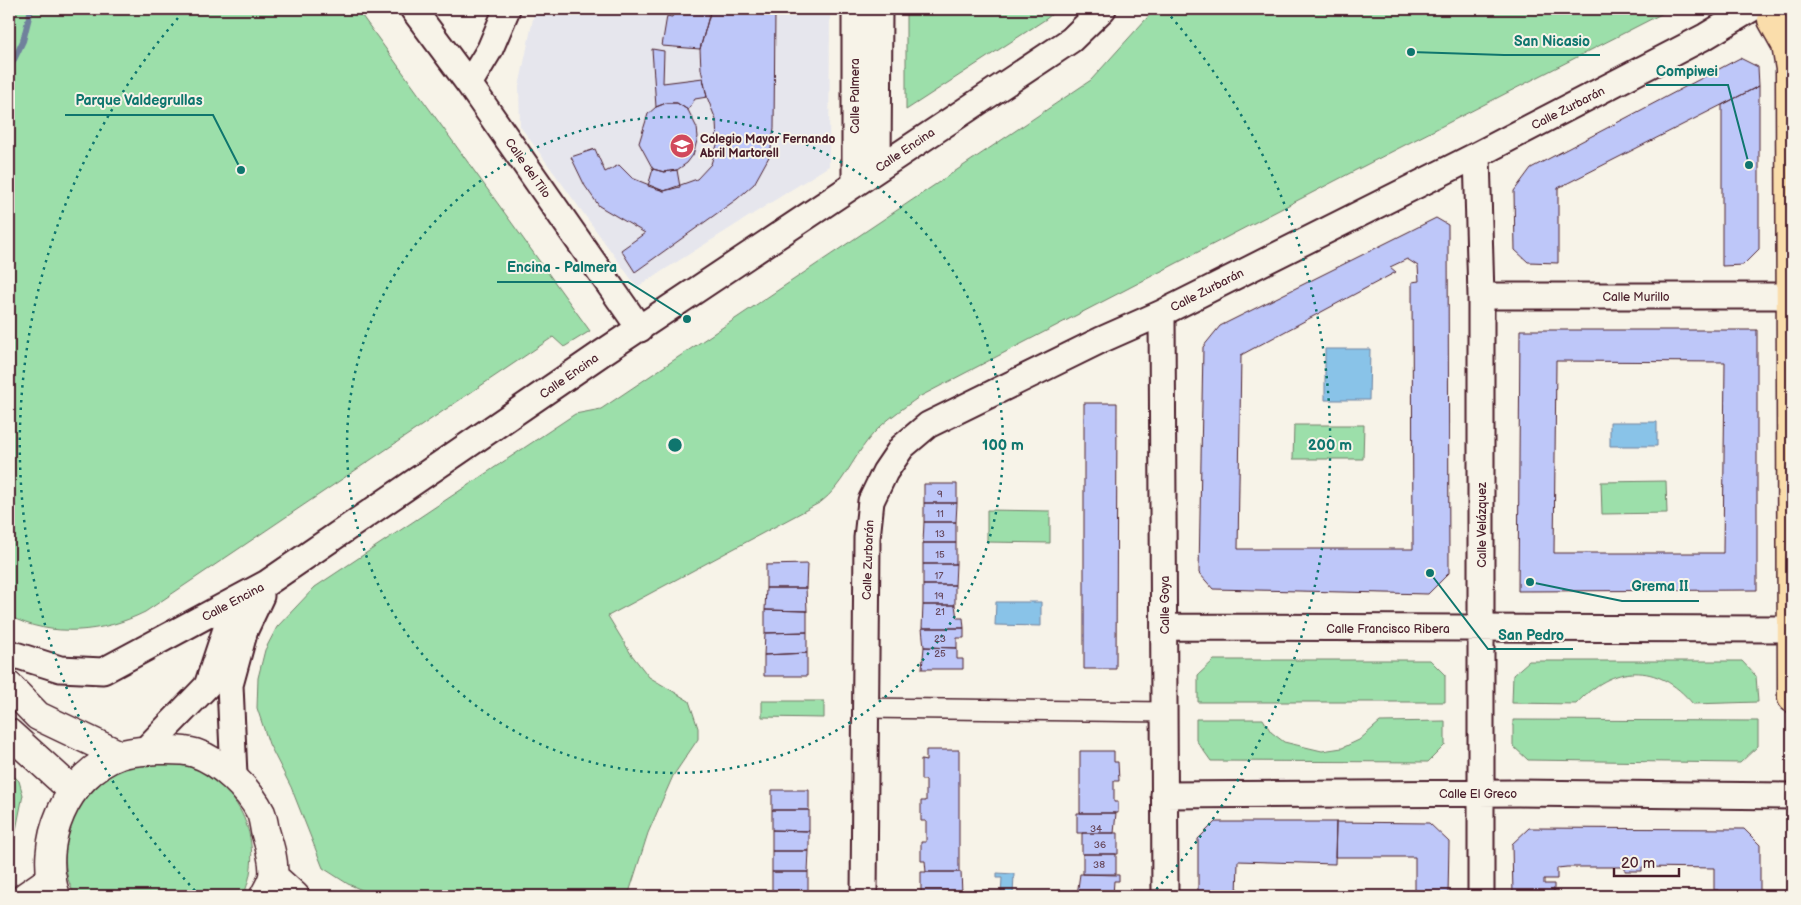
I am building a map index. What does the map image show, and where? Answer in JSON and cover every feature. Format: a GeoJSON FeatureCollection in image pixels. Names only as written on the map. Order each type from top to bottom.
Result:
{"type":"FeatureCollection","features":[{"type":"Feature","properties":{"kind":"main road"},"geometry":{"type":"LineString","coordinates":[[1769,17],[1786,45],[1790,69],[1792,698]]}},
{"type":"Feature","properties":{"kind":"main road"},"geometry":{"type":"LineString","coordinates":[[9,686],[38,716],[132,753]]}},
{"type":"Feature","properties":{"kind":"main road"},"geometry":{"type":"LineString","coordinates":[[9,733],[73,790]]}},
{"type":"Feature","properties":{"kind":"main road"},"geometry":{"type":"LineString","coordinates":[[26,896],[54,887],[50,848],[55,825],[73,790],[96,768],[132,753],[175,750],[196,753],[234,776],[261,813],[271,852],[269,886],[295,896]]}},
{"type":"Feature","properties":{"kind":"street","name":"Calle del Tilo"},"geometry":{"type":"LineString","coordinates":[[413,9],[469,84],[640,328]]}},
{"type":"Feature","properties":{"kind":"street"},"geometry":{"type":"LineString","coordinates":[[469,84],[490,49],[507,9]]}},
{"type":"Feature","properties":{"kind":"street","name":"Calle Palmera"},"geometry":{"type":"LineString","coordinates":[[855,9],[855,183]]}},
{"type":"Feature","properties":{"kind":"street","name":"Calle Palmera"},"geometry":{"type":"LineString","coordinates":[[878,167],[879,9]]}},
{"type":"Feature","properties":{"kind":"street","name":"Calle Encina"},"geometry":{"type":"LineString","coordinates":[[9,653],[60,669],[103,671],[267,583],[878,167],[1071,40],[1103,9]]}},
{"type":"Feature","properties":{"kind":"street","name":"Calle Zurbarán"},"geometry":{"type":"LineString","coordinates":[[864,896],[867,538],[872,501],[885,472],[902,446],[928,425],[1101,340],[1162,313],[1477,155],[1706,36],[1769,17]]}},
{"type":"Feature","properties":{"kind":"street","name":"Calle Velázquez"},"geometry":{"type":"LineString","coordinates":[[1477,155],[1481,296],[1481,896]]}},
{"type":"Feature","properties":{"kind":"street","name":"Calle Murillo"},"geometry":{"type":"LineString","coordinates":[[1481,296],[1791,296]]}},
{"type":"Feature","properties":{"kind":"street","name":"Calle Goya"},"geometry":{"type":"LineString","coordinates":[[1162,313],[1165,896]]}},
{"type":"Feature","properties":{"kind":"street"},"geometry":{"type":"LineString","coordinates":[[132,753],[207,686],[229,620],[267,583]]}},
{"type":"Feature","properties":{"kind":"street"},"geometry":{"type":"LineString","coordinates":[[234,776],[230,685],[246,630],[267,583]]}},
{"type":"Feature","properties":{"kind":"street","name":"Calle Francisco Ribera"},"geometry":{"type":"LineString","coordinates":[[1165,628],[1791,629]]}},
{"type":"Feature","properties":{"kind":"street"},"geometry":{"type":"LineString","coordinates":[[866,708],[1164,712]]}},
{"type":"Feature","properties":{"kind":"street","name":"Calle El Greco"},"geometry":{"type":"LineString","coordinates":[[1164,795],[1482,794],[1792,796]]}},
{"type":"Feature","properties":{"kind":"shaded area","name":"Colegio Mayor Fernando Abril Martorell"},"geometry":{"type":"Polygon","coordinates":[[[535,9],[830,9],[829,166],[637,287],[520,126],[519,87],[535,9]]]}},
{"type":"Feature","properties":{"kind":"green space"},"geometry":{"type":"Polygon","coordinates":[[[9,9],[357,9],[590,331],[564,347],[553,337],[145,612],[112,625],[77,630],[42,628],[9,616],[9,9]]]}},
{"type":"Feature","properties":{"kind":"green space"},"geometry":{"type":"Polygon","coordinates":[[[906,9],[1058,9],[1046,19],[906,110],[906,9]]]}},
{"type":"Feature","properties":{"kind":"green space"},"geometry":{"type":"Polygon","coordinates":[[[1155,9],[1671,9],[919,397],[873,434],[835,488],[821,502],[608,616],[631,654],[649,677],[689,701],[698,728],[698,739],[673,776],[648,833],[628,896],[376,896],[348,884],[323,868],[291,787],[269,744],[257,708],[258,678],[265,650],[277,627],[315,587],[575,414],[601,409],[1091,80],[1155,9]]]}},
{"type":"Feature","properties":{"kind":"green space"},"geometry":{"type":"Polygon","coordinates":[[[1294,425],[1364,425],[1363,459],[1293,459],[1294,425]]]}},
{"type":"Feature","properties":{"kind":"green space"},"geometry":{"type":"Polygon","coordinates":[[[1666,481],[1667,513],[1602,514],[1601,482],[1666,481]]]}},
{"type":"Feature","properties":{"kind":"green space"},"geometry":{"type":"Polygon","coordinates":[[[987,510],[1050,511],[1050,543],[987,542],[987,510]]]}},
{"type":"Feature","properties":{"kind":"green space"},"geometry":{"type":"Polygon","coordinates":[[[1214,660],[1430,660],[1445,675],[1445,702],[1198,702],[1198,675],[1214,660]]]}},
{"type":"Feature","properties":{"kind":"green space"},"geometry":{"type":"Polygon","coordinates":[[[1529,661],[1742,661],[1756,676],[1758,702],[1693,704],[1679,690],[1665,680],[1635,673],[1620,675],[1605,681],[1576,704],[1512,703],[1513,675],[1529,661]]]}},
{"type":"Feature","properties":{"kind":"green space"},"geometry":{"type":"Polygon","coordinates":[[[762,701],[824,701],[824,718],[762,717],[762,701]]]}},
{"type":"Feature","properties":{"kind":"green space"},"geometry":{"type":"Polygon","coordinates":[[[1196,719],[1263,719],[1271,732],[1284,742],[1322,751],[1342,748],[1359,740],[1380,722],[1445,721],[1445,745],[1428,762],[1211,761],[1196,740],[1196,719]]]}},
{"type":"Feature","properties":{"kind":"green space"},"geometry":{"type":"Polygon","coordinates":[[[1513,720],[1758,721],[1758,746],[1740,763],[1528,760],[1513,746],[1513,720]]]}},
{"type":"Feature","properties":{"kind":"green space"},"geometry":{"type":"Polygon","coordinates":[[[171,762],[197,770],[215,781],[230,795],[242,813],[249,833],[252,854],[250,875],[243,896],[75,896],[68,880],[65,859],[69,830],[75,816],[82,803],[103,781],[118,771],[145,763],[171,762]]]}},
{"type":"Feature","properties":{"kind":"green space"},"geometry":{"type":"Polygon","coordinates":[[[9,771],[19,781],[23,795],[9,876],[9,771]]]}},
{"type":"Feature","properties":{"kind":"water"},"geometry":{"type":"Polygon","coordinates":[[[1325,349],[1370,349],[1369,400],[1325,400],[1325,349]]]}},
{"type":"Feature","properties":{"kind":"water"},"geometry":{"type":"Polygon","coordinates":[[[1610,422],[1657,422],[1657,446],[1610,446],[1610,422]]]}},
{"type":"Feature","properties":{"kind":"water"},"geometry":{"type":"Polygon","coordinates":[[[996,602],[1041,602],[1041,626],[995,625],[996,602]]]}},
{"type":"Feature","properties":{"kind":"water"},"geometry":{"type":"Polygon","coordinates":[[[997,873],[1014,874],[1013,896],[1001,896],[1002,878],[997,878],[997,873]]]}},
{"type":"Feature","properties":{"kind":"building"},"geometry":{"type":"Polygon","coordinates":[[[675,9],[711,9],[700,49],[662,46],[667,16],[672,17],[675,9]]]}},
{"type":"Feature","properties":{"kind":"building"},"geometry":{"type":"Polygon","coordinates":[[[711,9],[775,9],[774,128],[770,155],[754,184],[737,199],[635,272],[621,250],[645,233],[599,206],[585,186],[571,157],[595,149],[605,172],[619,165],[632,178],[664,191],[697,179],[711,164],[717,145],[716,120],[707,97],[701,69],[700,49],[711,9]]]}},
{"type":"Feature","properties":{"kind":"building"},"geometry":{"type":"Polygon","coordinates":[[[652,49],[664,51],[663,83],[703,78],[707,97],[695,99],[688,110],[677,103],[666,103],[656,107],[652,49]]]}},
{"type":"Feature","properties":{"kind":"building"},"geometry":{"type":"Polygon","coordinates":[[[1740,58],[1758,67],[1759,86],[1558,188],[1558,263],[1528,262],[1515,250],[1514,191],[1531,168],[1740,58]]]}},
{"type":"Feature","properties":{"kind":"building"},"geometry":{"type":"Polygon","coordinates":[[[1759,86],[1759,249],[1743,265],[1722,266],[1722,105],[1759,86]]]}},
{"type":"Feature","properties":{"kind":"building"},"geometry":{"type":"Polygon","coordinates":[[[666,103],[677,103],[688,110],[697,128],[698,137],[693,155],[687,163],[677,170],[664,172],[653,169],[639,143],[648,114],[656,107],[666,103]]]}},
{"type":"Feature","properties":{"kind":"building"},"geometry":{"type":"Polygon","coordinates":[[[653,169],[664,172],[677,170],[680,187],[664,191],[648,186],[653,169]]]}},
{"type":"Feature","properties":{"kind":"building"},"geometry":{"type":"Polygon","coordinates":[[[1436,218],[1448,225],[1449,573],[1428,594],[1213,589],[1199,573],[1203,347],[1220,326],[1436,218]],[[1407,259],[1390,267],[1396,272],[1241,355],[1238,549],[1413,549],[1412,282],[1419,281],[1418,266],[1407,259]]]}},
{"type":"Feature","properties":{"kind":"building"},"geometry":{"type":"Polygon","coordinates":[[[1520,330],[1757,330],[1757,590],[1518,591],[1520,330]],[[1556,361],[1554,553],[1723,553],[1725,362],[1556,361]]]}},
{"type":"Feature","properties":{"kind":"building"},"geometry":{"type":"Polygon","coordinates":[[[1084,403],[1117,403],[1116,669],[1084,669],[1084,403]]]}},
{"type":"Feature","properties":{"kind":"building"},"geometry":{"type":"Polygon","coordinates":[[[924,484],[957,484],[957,503],[924,503],[924,484]]]}},
{"type":"Feature","properties":{"kind":"building"},"geometry":{"type":"Polygon","coordinates":[[[924,503],[957,503],[956,522],[924,522],[924,503]]]}},
{"type":"Feature","properties":{"kind":"building"},"geometry":{"type":"Polygon","coordinates":[[[924,522],[956,522],[956,543],[923,543],[924,522]]]}},
{"type":"Feature","properties":{"kind":"building"},"geometry":{"type":"Polygon","coordinates":[[[923,543],[956,543],[956,564],[923,564],[923,543]]]}},
{"type":"Feature","properties":{"kind":"building"},"geometry":{"type":"Polygon","coordinates":[[[807,564],[806,588],[766,588],[766,565],[807,564]]]}},
{"type":"Feature","properties":{"kind":"building"},"geometry":{"type":"Polygon","coordinates":[[[923,564],[956,564],[955,585],[923,585],[923,564]]]}},
{"type":"Feature","properties":{"kind":"building"},"geometry":{"type":"Polygon","coordinates":[[[923,585],[955,585],[955,605],[923,605],[923,585]]]}},
{"type":"Feature","properties":{"kind":"building"},"geometry":{"type":"Polygon","coordinates":[[[766,588],[806,588],[807,611],[765,610],[766,588]]]}},
{"type":"Feature","properties":{"kind":"building"},"geometry":{"type":"Polygon","coordinates":[[[923,605],[955,605],[957,618],[963,618],[964,628],[922,628],[923,605]]]}},
{"type":"Feature","properties":{"kind":"building"},"geometry":{"type":"Polygon","coordinates":[[[765,610],[807,611],[807,632],[765,633],[765,610]]]}},
{"type":"Feature","properties":{"kind":"building"},"geometry":{"type":"Polygon","coordinates":[[[922,628],[964,628],[964,638],[957,638],[957,648],[924,647],[922,628]]]}},
{"type":"Feature","properties":{"kind":"building"},"geometry":{"type":"Polygon","coordinates":[[[807,632],[807,653],[764,655],[765,633],[807,632]]]}},
{"type":"Feature","properties":{"kind":"building"},"geometry":{"type":"Polygon","coordinates":[[[924,647],[957,648],[957,659],[963,659],[963,669],[922,669],[924,647]]]}},
{"type":"Feature","properties":{"kind":"building"},"geometry":{"type":"Polygon","coordinates":[[[807,653],[807,676],[764,676],[764,655],[807,653]]]}},
{"type":"Feature","properties":{"kind":"building"},"geometry":{"type":"Polygon","coordinates":[[[926,750],[959,750],[959,872],[926,872],[925,861],[921,861],[921,842],[926,842],[926,821],[921,821],[921,801],[926,801],[926,780],[921,780],[921,760],[926,761],[926,750]]]}},
{"type":"Feature","properties":{"kind":"building"},"geometry":{"type":"Polygon","coordinates":[[[1080,751],[1114,751],[1114,762],[1118,762],[1119,781],[1114,781],[1114,802],[1118,802],[1118,813],[1080,813],[1080,751]]]}},
{"type":"Feature","properties":{"kind":"building"},"geometry":{"type":"Polygon","coordinates":[[[772,790],[809,790],[809,810],[772,810],[772,790]]]}},
{"type":"Feature","properties":{"kind":"building"},"geometry":{"type":"Polygon","coordinates":[[[772,810],[809,810],[809,831],[772,830],[772,810]]]}},
{"type":"Feature","properties":{"kind":"building"},"geometry":{"type":"Polygon","coordinates":[[[1077,813],[1116,813],[1114,833],[1077,833],[1077,813]]]}},
{"type":"Feature","properties":{"kind":"building"},"geometry":{"type":"Polygon","coordinates":[[[1215,822],[1336,822],[1335,864],[1238,861],[1237,896],[1198,896],[1198,839],[1215,822]]]}},
{"type":"Feature","properties":{"kind":"building"},"geometry":{"type":"Polygon","coordinates":[[[1336,822],[1429,823],[1449,842],[1448,896],[1415,896],[1415,857],[1335,857],[1336,822]]]}},
{"type":"Feature","properties":{"kind":"building"},"geometry":{"type":"Polygon","coordinates":[[[1529,828],[1744,829],[1760,845],[1760,896],[1718,896],[1718,890],[1714,890],[1714,868],[1642,867],[1642,871],[1625,871],[1625,867],[1567,867],[1557,868],[1557,879],[1544,879],[1544,884],[1554,884],[1554,896],[1513,896],[1512,844],[1529,828]]]}},
{"type":"Feature","properties":{"kind":"building"},"geometry":{"type":"Polygon","coordinates":[[[772,830],[809,831],[809,851],[772,851],[772,830]]]}},
{"type":"Feature","properties":{"kind":"building"},"geometry":{"type":"Polygon","coordinates":[[[1082,833],[1118,833],[1118,854],[1082,854],[1082,833]]]}},
{"type":"Feature","properties":{"kind":"building"},"geometry":{"type":"Polygon","coordinates":[[[772,851],[809,851],[808,872],[772,872],[772,851]]]}},
{"type":"Feature","properties":{"kind":"building"},"geometry":{"type":"Polygon","coordinates":[[[1083,854],[1116,854],[1116,874],[1083,874],[1083,854]]]}},
{"type":"Feature","properties":{"kind":"building"},"geometry":{"type":"Polygon","coordinates":[[[772,872],[808,872],[808,892],[772,892],[772,872]]]}},
{"type":"Feature","properties":{"kind":"building"},"geometry":{"type":"Polygon","coordinates":[[[921,872],[961,872],[962,893],[921,893],[921,872]]]}},
{"type":"Feature","properties":{"kind":"building"},"geometry":{"type":"Polygon","coordinates":[[[1080,874],[1119,875],[1119,881],[1114,881],[1113,895],[1077,895],[1080,874]]]}},
{"type":"Feature","properties":{"kind":"building"},"geometry":{"type":"Polygon","coordinates":[[[772,892],[808,892],[808,896],[772,896],[772,892]]]}},
{"type":"Feature","properties":{"kind":"building"},"geometry":{"type":"Polygon","coordinates":[[[921,893],[962,893],[962,896],[921,896],[921,893]]]}},
{"type":"Feature","properties":{"kind":"building"},"geometry":{"type":"Polygon","coordinates":[[[1113,895],[1113,896],[1077,896],[1113,895]]]}},
{"type":"Feature","properties":{"kind":"waterway"},"geometry":{"type":"LineString","coordinates":[[9,70],[23,41],[31,9]]}},
{"type":"Feature","properties":{"kind":"place","name":"San Nicasio"},"geometry":{"type":"Point","coordinates":[1411,52]}},
{"type":"Feature","properties":{"kind":"place","name":"Colegio Mayor Fernando Abril Martorell"},"geometry":{"type":"Point","coordinates":[682,146]}},
{"type":"Feature","properties":{"kind":"place","name":"Compiwei"},"geometry":{"type":"Point","coordinates":[1749,165]}},
{"type":"Feature","properties":{"kind":"place","name":"Parque Valdegrullas"},"geometry":{"type":"Point","coordinates":[241,170]}},
{"type":"Feature","properties":{"kind":"place","name":"Encina - Palmera"},"geometry":{"type":"Point","coordinates":[687,319]}},
{"type":"Feature","properties":{"kind":"place","name":"San Pedro"},"geometry":{"type":"Point","coordinates":[1430,573]}},
{"type":"Feature","properties":{"kind":"place","name":"Grema II"},"geometry":{"type":"Point","coordinates":[1530,582]}}]}
